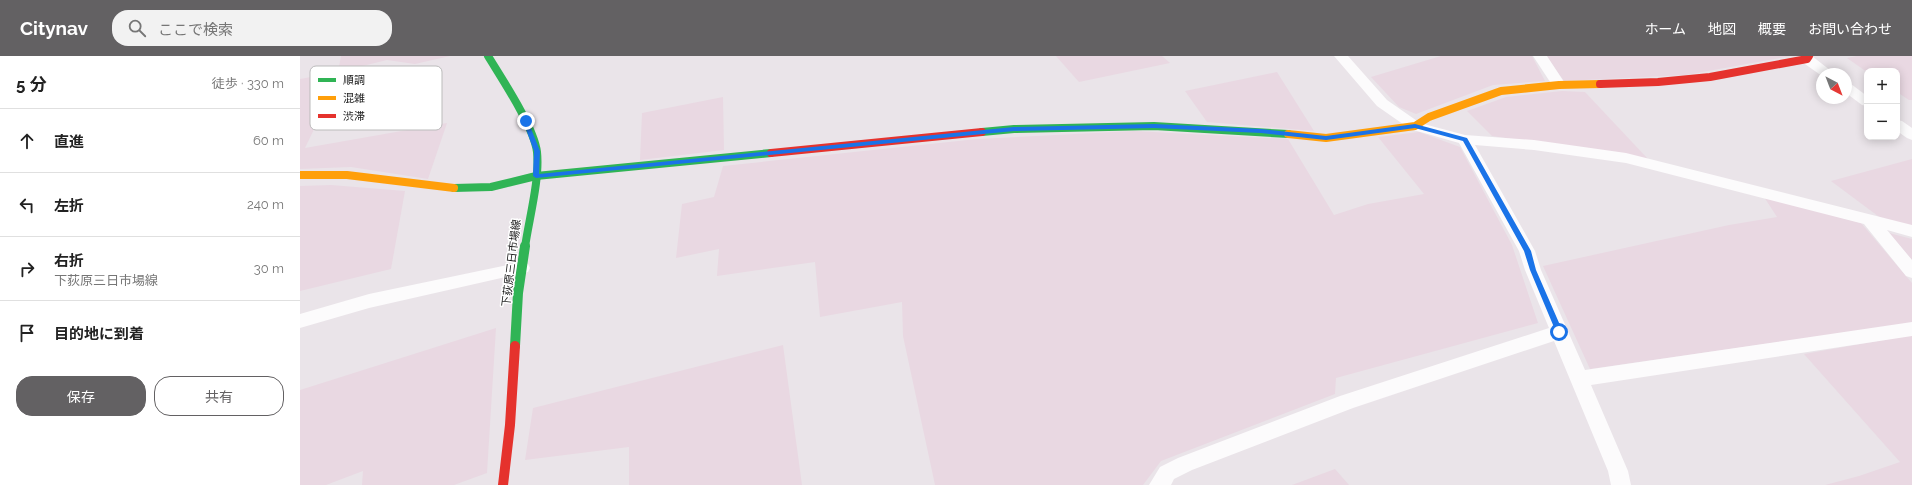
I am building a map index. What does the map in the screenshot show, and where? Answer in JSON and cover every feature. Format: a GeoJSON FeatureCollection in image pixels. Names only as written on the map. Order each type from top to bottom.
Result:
{"type":"FeatureCollection","features":[{"type":"Feature","properties":{"kind":"street","name":"下荻原三日市場線"},"geometry":{"type":"LineString","coordinates":[[488,56],[528,127],[537,151],[536,176],[518,293],[510,425],[503,485]]}},
{"type":"Feature","properties":{"kind":"street"},"geometry":{"type":"LineString","coordinates":[[300,175],[347,175],[457,188],[491,187],[536,176],[1014,129],[1154,126],[1261,131],[1326,138],[1415,126],[1429,117],[1501,91],[1559,85],[1658,82],[1710,77],[1808,57]]}},
{"type":"Feature","properties":{"kind":"lane"},"geometry":{"type":"LineString","coordinates":[[1341,56],[1382,103],[1415,126],[1465,140],[1534,145],[1626,158],[1912,231]]}},
{"type":"Feature","properties":{"kind":"lane"},"geometry":{"type":"LineString","coordinates":[[1540,56],[1559,85]]}},
{"type":"Feature","properties":{"kind":"lane"},"geometry":{"type":"LineString","coordinates":[[1808,57],[1821,68]]}},
{"type":"Feature","properties":{"kind":"lane"},"geometry":{"type":"LineString","coordinates":[[1852,91],[1864,100]]}},
{"type":"Feature","properties":{"kind":"lane"},"geometry":{"type":"LineString","coordinates":[[1900,126],[1912,135]]}},
{"type":"Feature","properties":{"kind":"lane"},"geometry":{"type":"LineString","coordinates":[[1465,140],[1527,251],[1533,270],[1618,471],[1621,485]]}},
{"type":"Feature","properties":{"kind":"lane"},"geometry":{"type":"LineString","coordinates":[[1869,220],[1912,272]]}},
{"type":"Feature","properties":{"kind":"lane"},"geometry":{"type":"LineString","coordinates":[[300,321],[369,301],[522,268]]}},
{"type":"Feature","properties":{"kind":"lane"},"geometry":{"type":"LineString","coordinates":[[1579,379],[1912,329]]}},
{"type":"Feature","properties":{"kind":"lane"},"geometry":{"type":"LineString","coordinates":[[1159,485],[1167,473],[1185,464],[1347,402],[1559,332]]}},
{"type":"Feature","properties":{"kind":"shaded area"},"geometry":{"type":"Polygon","coordinates":[[[341,56],[450,56],[415,64],[387,60],[362,66],[339,66],[341,56]]]}},
{"type":"Feature","properties":{"kind":"shaded area"},"geometry":{"type":"Polygon","coordinates":[[[1056,56],[1162,56],[1170,63],[1079,82],[1056,56]]]}},
{"type":"Feature","properties":{"kind":"shaded area"},"geometry":{"type":"Polygon","coordinates":[[[1441,56],[1532,56],[1545,81],[1493,85],[1416,114],[1399,107],[1371,77],[1441,56]]]}},
{"type":"Feature","properties":{"kind":"shaded area"},"geometry":{"type":"Polygon","coordinates":[[[1546,56],[1791,56],[1686,75],[1564,81],[1546,56]]]}},
{"type":"Feature","properties":{"kind":"shaded area"},"geometry":{"type":"Polygon","coordinates":[[[1857,56],[1912,56],[1912,100],[1909,100],[1900,94],[1900,68],[1864,68],[1864,70],[1847,58],[1857,56]]]}},
{"type":"Feature","properties":{"kind":"shaded area"},"geometry":{"type":"Polygon","coordinates":[[[1277,72],[1314,131],[1207,122],[1185,91],[1277,72]]]}},
{"type":"Feature","properties":{"kind":"shaded area"},"geometry":{"type":"Polygon","coordinates":[[[310,77],[310,130],[314,130],[305,148],[407,130],[442,130],[442,124],[447,123],[428,179],[351,167],[300,169],[300,79],[310,77]]]}},
{"type":"Feature","properties":{"kind":"shaded area"},"geometry":{"type":"Polygon","coordinates":[[[1562,91],[1585,92],[1648,159],[1492,136],[1467,111],[1506,97],[1562,91]]]}},
{"type":"Feature","properties":{"kind":"shaded area"},"geometry":{"type":"Polygon","coordinates":[[[723,97],[724,150],[640,160],[642,113],[723,97]]]}},
{"type":"Feature","properties":{"kind":"shaded area"},"geometry":{"type":"Polygon","coordinates":[[[1134,131],[1288,139],[1334,215],[1368,204],[1424,194],[1378,137],[1419,132],[1460,147],[1512,245],[1538,323],[1336,378],[1335,394],[1161,461],[1143,485],[935,485],[903,336],[902,302],[820,317],[815,262],[717,276],[719,249],[676,258],[682,204],[714,197],[723,166],[977,139],[1134,131]]]}},
{"type":"Feature","properties":{"kind":"shaded area"},"geometry":{"type":"Polygon","coordinates":[[[1912,159],[1912,227],[1882,219],[1831,181],[1912,159]]]}},
{"type":"Feature","properties":{"kind":"shaded area"},"geometry":{"type":"Polygon","coordinates":[[[331,185],[405,191],[391,269],[300,291],[300,186],[331,185]]]}},
{"type":"Feature","properties":{"kind":"shaded area"},"geometry":{"type":"Polygon","coordinates":[[[1764,197],[1861,223],[1912,283],[1912,323],[1590,369],[1543,266],[1729,225],[1777,217],[1764,197]]]}},
{"type":"Feature","properties":{"kind":"shaded area"},"geometry":{"type":"Polygon","coordinates":[[[1889,233],[1912,239],[1912,260],[1889,233]]]}},
{"type":"Feature","properties":{"kind":"shaded area"},"geometry":{"type":"Polygon","coordinates":[[[496,328],[487,473],[454,485],[362,485],[363,471],[326,485],[300,485],[300,390],[496,328]]]}},
{"type":"Feature","properties":{"kind":"shaded area"},"geometry":{"type":"Polygon","coordinates":[[[1912,335],[1912,485],[1825,485],[1859,476],[1900,462],[1804,354],[1912,335]]]}},
{"type":"Feature","properties":{"kind":"shaded area"},"geometry":{"type":"Polygon","coordinates":[[[783,345],[802,485],[629,485],[629,447],[525,460],[533,408],[783,345]]]}},
{"type":"Feature","properties":{"kind":"shaded area"},"geometry":{"type":"Polygon","coordinates":[[[1335,469],[1349,485],[1292,485],[1335,469]]]}},
{"type":"Feature","properties":{"kind":"traffic: fast"},"geometry":{"type":"LineString","coordinates":[[488,56],[526,121],[537,151],[536,176],[518,293],[515,346]]}},
{"type":"Feature","properties":{"kind":"traffic: fast"},"geometry":{"type":"LineString","coordinates":[[982,132],[1014,129],[1154,126],[1288,134]]}},
{"type":"Feature","properties":{"kind":"traffic: fast"},"geometry":{"type":"LineString","coordinates":[[454,188],[491,187],[536,176],[771,153]]}},
{"type":"Feature","properties":{"kind":"traffic: slow"},"geometry":{"type":"LineString","coordinates":[[1288,134],[1326,138],[1415,126],[1429,117],[1501,91],[1559,85],[1600,84]]}},
{"type":"Feature","properties":{"kind":"traffic: slow"},"geometry":{"type":"LineString","coordinates":[[300,175],[347,175],[454,188]]}},
{"type":"Feature","properties":{"kind":"traffic: jam"},"geometry":{"type":"LineString","coordinates":[[1600,84],[1658,82],[1710,77],[1807,59],[1809,56]]}},
{"type":"Feature","properties":{"kind":"traffic: jam"},"geometry":{"type":"LineString","coordinates":[[771,153],[982,132]]}},
{"type":"Feature","properties":{"kind":"traffic: jam"},"geometry":{"type":"LineString","coordinates":[[503,485],[510,425],[515,346]]}},
{"type":"Feature","properties":{"kind":"route"},"geometry":{"type":"LineString","coordinates":[[526,121],[537,151],[536,176],[1014,129],[1154,126],[1261,131],[1326,138],[1415,126],[1465,140],[1500,199],[1527,251],[1533,270],[1559,332]]}}]}
